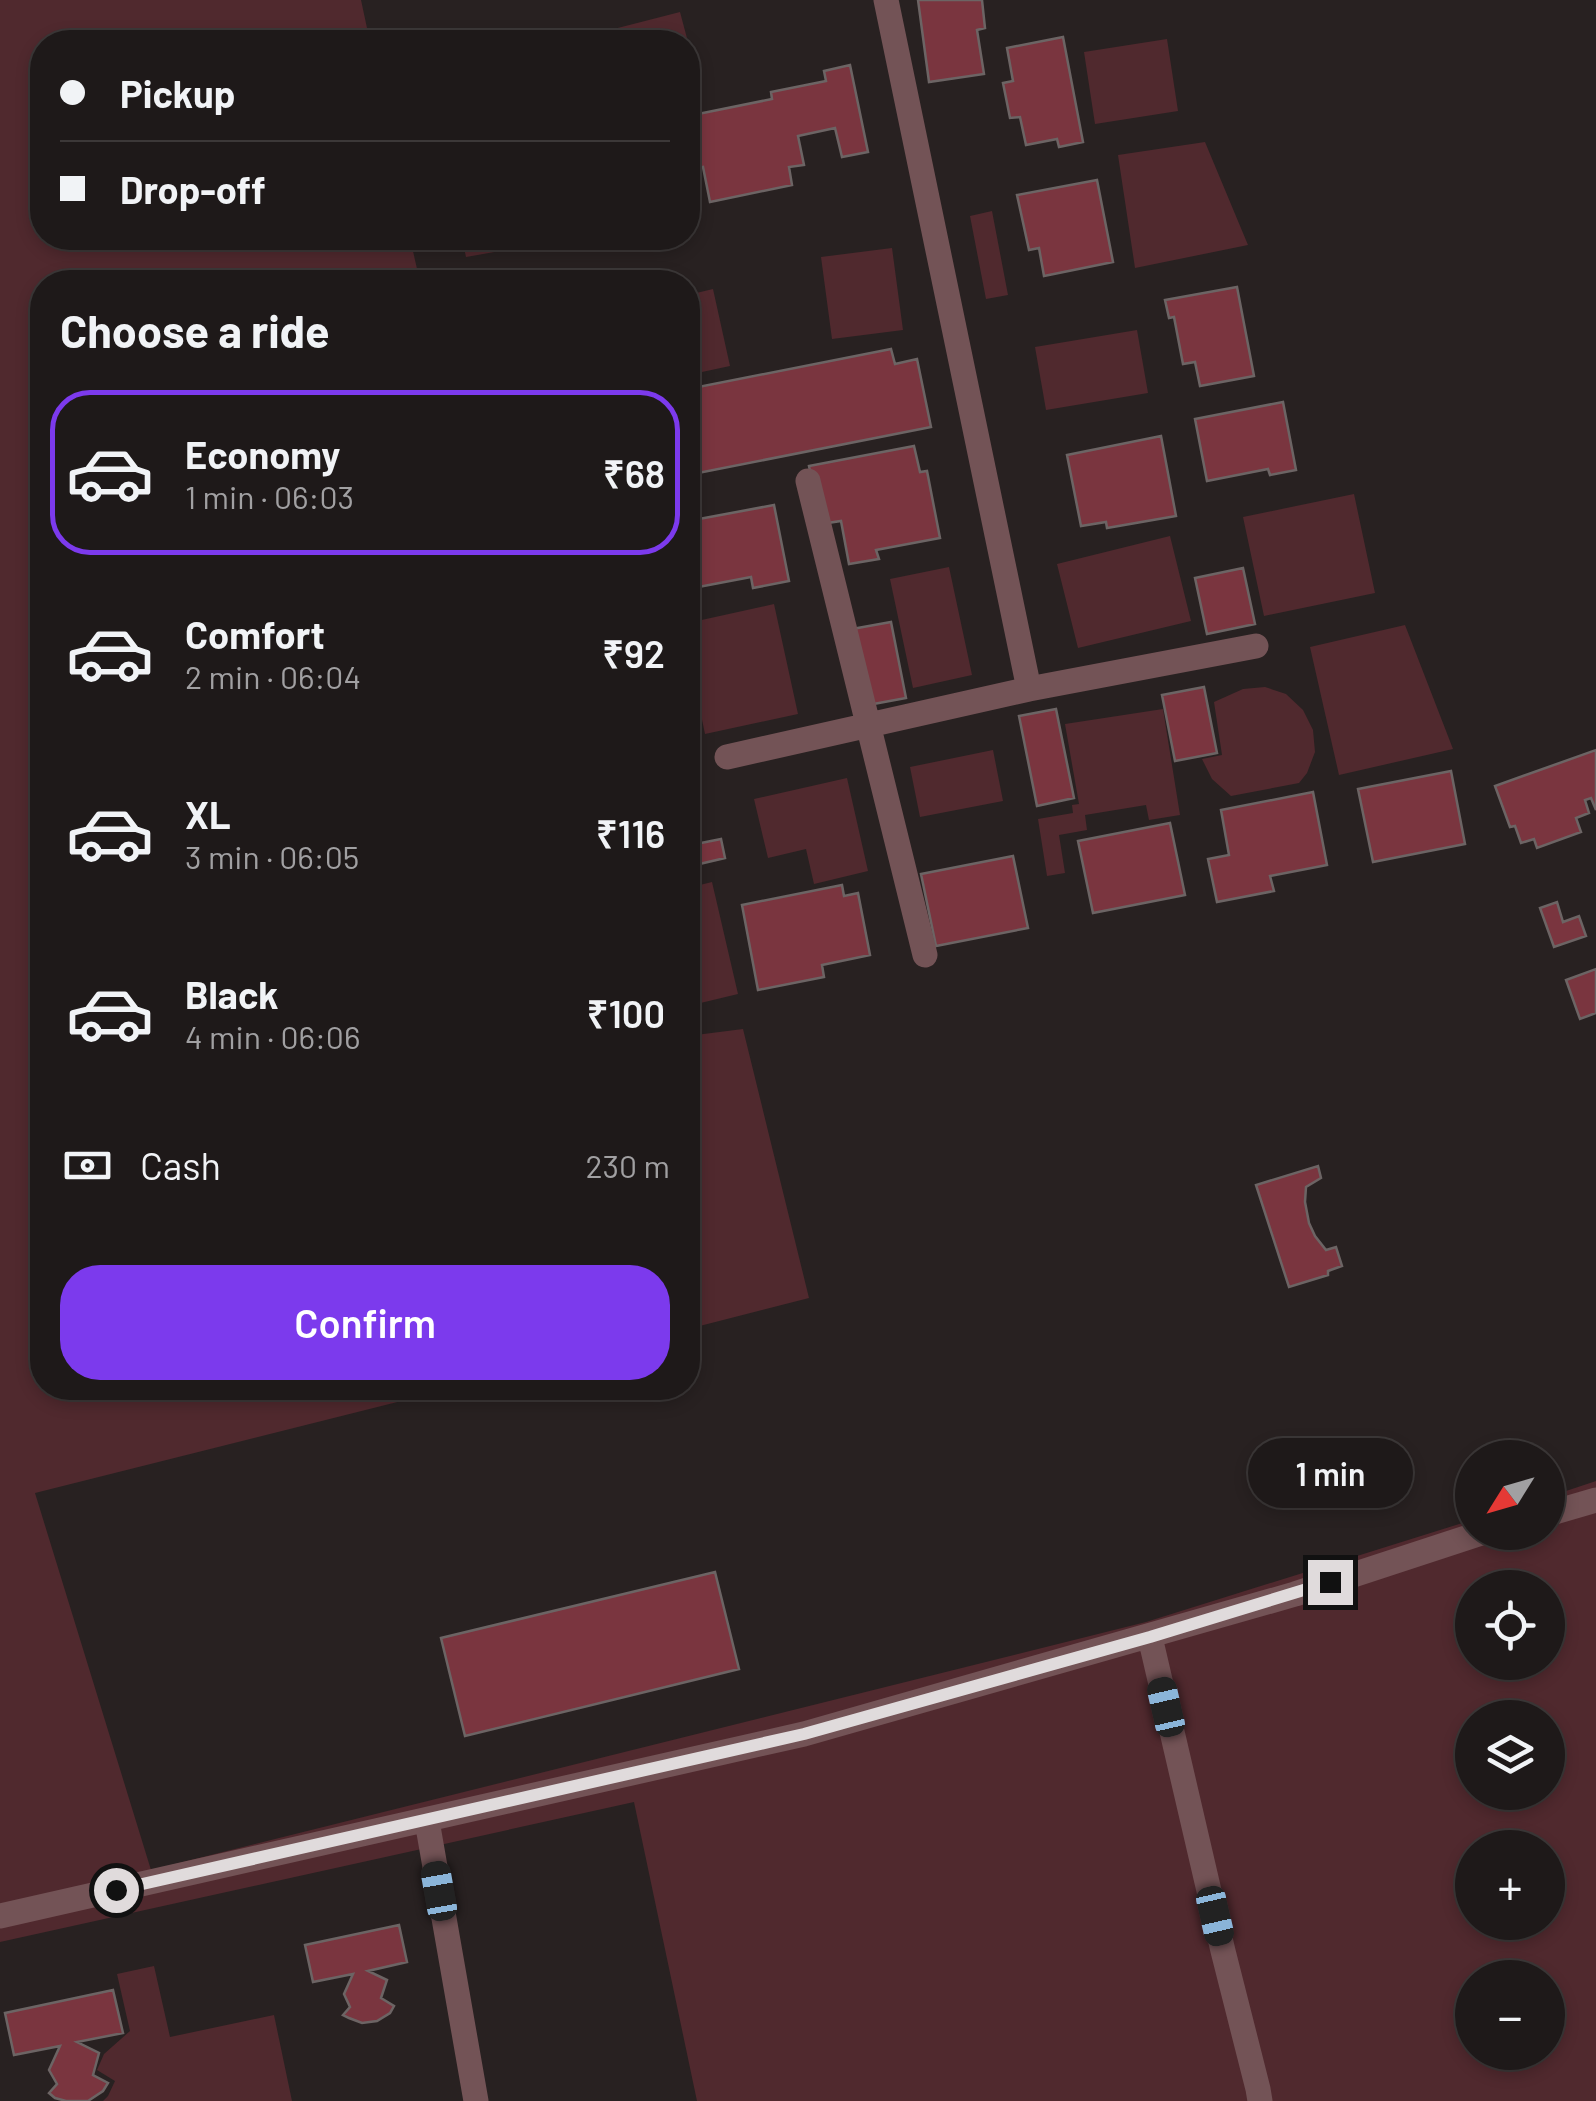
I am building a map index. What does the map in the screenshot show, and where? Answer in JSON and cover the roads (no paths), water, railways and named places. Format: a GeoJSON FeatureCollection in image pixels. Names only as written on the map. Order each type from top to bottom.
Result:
{"type":"FeatureCollection","features":[{"type":"Feature","properties":{"kind":"street"},"geometry":{"type":"LineString","coordinates":[[886,0],[1030,689]]}},
{"type":"Feature","properties":{"kind":"street"},"geometry":{"type":"LineString","coordinates":[[808,481],[924,955]]}},
{"type":"Feature","properties":{"kind":"street"},"geometry":{"type":"LineString","coordinates":[[727,758],[1030,689],[1256,646]]}},
{"type":"Feature","properties":{"kind":"street"},"geometry":{"type":"LineString","coordinates":[[1565,1509],[1596,1500]]}},
{"type":"Feature","properties":{"kind":"street"},"geometry":{"type":"LineString","coordinates":[[0,1916],[804,1734],[1150,1637],[1455,1542]]}},
{"type":"Feature","properties":{"kind":"street"},"geometry":{"type":"LineString","coordinates":[[1150,1637],[1260,2101]]}},
{"type":"Feature","properties":{"kind":"street"},"geometry":{"type":"LineString","coordinates":[[427,1822],[476,2101]]}}]}
